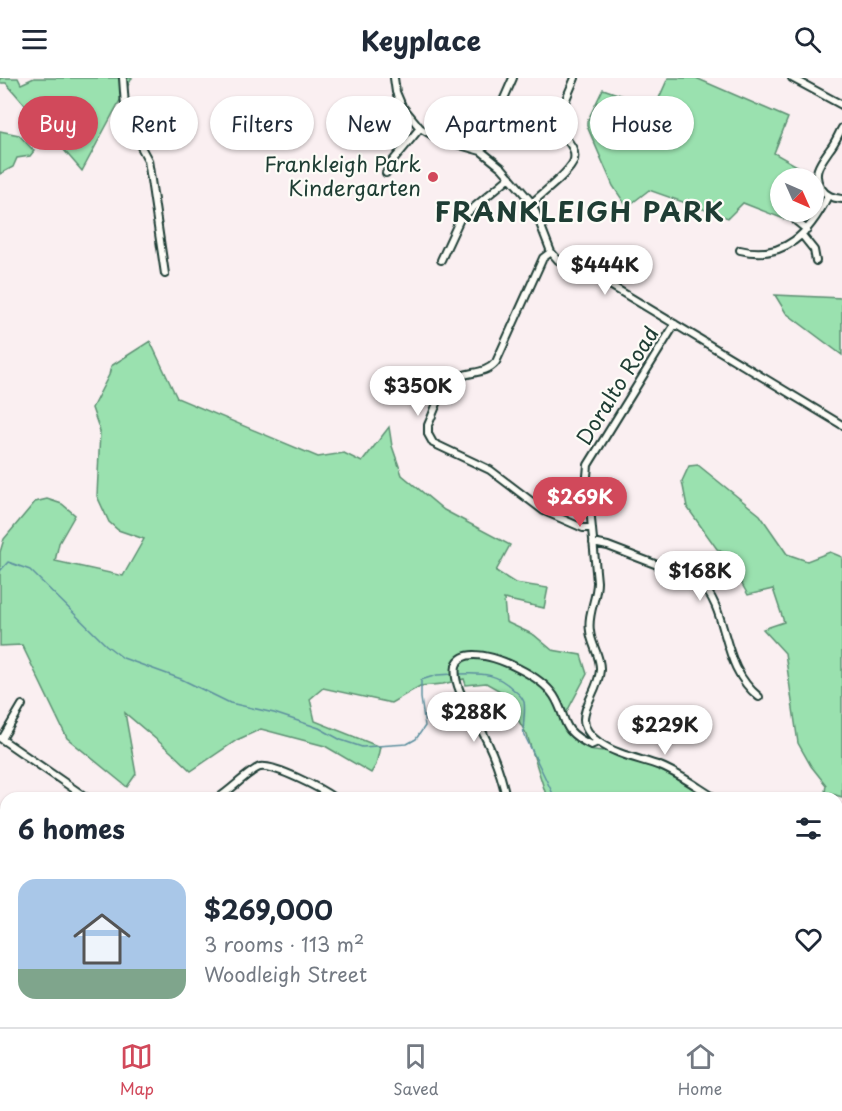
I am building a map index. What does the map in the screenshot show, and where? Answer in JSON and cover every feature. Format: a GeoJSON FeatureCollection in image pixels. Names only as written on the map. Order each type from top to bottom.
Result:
{"type":"FeatureCollection","features":[{"type":"Feature","properties":{"kind":"street"},"geometry":{"type":"LineString","coordinates":[[123,78],[125,106],[134,134],[148,160],[165,274]]}},
{"type":"Feature","properties":{"kind":"street"},"geometry":{"type":"LineString","coordinates":[[394,78],[396,92],[402,106],[420,128],[439,139],[481,151],[497,162],[532,203],[551,252],[562,263],[605,282],[842,425]]}},
{"type":"Feature","properties":{"kind":"street"},"geometry":{"type":"LineString","coordinates":[[481,151],[513,78]]}},
{"type":"Feature","properties":{"kind":"street"},"geometry":{"type":"LineString","coordinates":[[532,203],[567,170],[574,160],[573,148],[563,135],[560,123],[575,78]]}},
{"type":"Feature","properties":{"kind":"street"},"geometry":{"type":"LineString","coordinates":[[792,78],[842,105]]}},
{"type":"Feature","properties":{"kind":"street"},"geometry":{"type":"LineString","coordinates":[[386,173],[420,128]]}},
{"type":"Feature","properties":{"kind":"street"},"geometry":{"type":"LineString","coordinates":[[842,128],[817,169],[818,181],[828,196],[842,199]]}},
{"type":"Feature","properties":{"kind":"street"},"geometry":{"type":"LineString","coordinates":[[441,261],[460,219],[510,177]]}},
{"type":"Feature","properties":{"kind":"street"},"geometry":{"type":"LineString","coordinates":[[740,250],[751,253],[771,251],[789,244],[815,221],[828,196]]}},
{"type":"Feature","properties":{"kind":"street"},"geometry":{"type":"LineString","coordinates":[[797,222],[813,250],[816,261]]}},
{"type":"Feature","properties":{"kind":"street"},"geometry":{"type":"LineString","coordinates":[[551,252],[543,258],[496,362],[488,369],[459,377],[448,384],[428,425],[428,430],[433,443],[489,470],[544,511],[583,528],[592,528]]}},
{"type":"Feature","properties":{"kind":"street","name":"Doralto Road"},"geometry":{"type":"LineString","coordinates":[[598,742],[587,730],[584,721],[585,708],[600,673],[599,658],[590,632],[590,616],[597,591],[588,465],[675,324]]}},
{"type":"Feature","properties":{"kind":"street"},"geometry":{"type":"LineString","coordinates":[[593,543],[608,546],[699,581],[707,588],[716,608],[732,662],[752,692],[759,697]]}},
{"type":"Feature","properties":{"kind":"street"},"geometry":{"type":"LineString","coordinates":[[504,792],[487,743],[458,685],[456,668],[462,658],[478,655],[521,671],[548,688],[557,701],[564,722],[571,732],[591,745],[598,742],[670,771],[705,792]]}},
{"type":"Feature","properties":{"kind":"street"},"geometry":{"type":"LineString","coordinates":[[22,705],[1,738],[78,792]]}},
{"type":"Feature","properties":{"kind":"street"},"geometry":{"type":"LineString","coordinates":[[227,792],[253,771],[267,766],[312,783],[325,792]]}},
{"type":"Feature","properties":{"kind":"green space"},"geometry":{"type":"Polygon","coordinates":[[[0,78],[18,78],[21,84],[34,78],[132,78],[122,96],[110,96],[110,119],[98,141],[98,96],[18,97],[6,83],[0,83],[0,78]]]}},
{"type":"Feature","properties":{"kind":"green space"},"geometry":{"type":"Polygon","coordinates":[[[668,78],[696,78],[788,118],[774,153],[801,168],[770,168],[770,214],[743,203],[728,218],[649,190],[627,207],[613,186],[597,150],[694,150],[694,96],[660,96],[668,78]]]}},
{"type":"Feature","properties":{"kind":"green space"},"geometry":{"type":"Polygon","coordinates":[[[603,89],[623,96],[600,96],[603,89]]]}},
{"type":"Feature","properties":{"kind":"green space"},"geometry":{"type":"Polygon","coordinates":[[[590,116],[590,133],[587,126],[590,116]]]}},
{"type":"Feature","properties":{"kind":"green space"},"geometry":{"type":"Polygon","coordinates":[[[0,131],[18,135],[18,150],[34,151],[30,156],[17,158],[13,167],[0,174],[0,131]]]}},
{"type":"Feature","properties":{"kind":"green space"},"geometry":{"type":"Polygon","coordinates":[[[64,150],[93,150],[82,171],[64,150]]]}},
{"type":"Feature","properties":{"kind":"green space"},"geometry":{"type":"Polygon","coordinates":[[[775,295],[842,298],[842,355],[786,313],[775,295]]]}},
{"type":"Feature","properties":{"kind":"green space"},"geometry":{"type":"Polygon","coordinates":[[[150,341],[177,398],[318,457],[344,453],[362,462],[389,427],[392,446],[402,475],[444,510],[510,545],[496,571],[515,583],[548,588],[544,608],[504,599],[506,622],[534,635],[552,650],[581,655],[587,674],[562,721],[568,734],[576,742],[590,749],[618,752],[642,760],[699,792],[545,792],[527,735],[502,692],[486,683],[466,685],[464,679],[420,686],[391,703],[323,688],[310,699],[315,721],[380,747],[376,765],[371,773],[325,746],[261,729],[237,740],[191,771],[125,713],[136,774],[127,787],[67,738],[22,645],[0,646],[0,552],[4,539],[35,502],[47,499],[62,504],[75,515],[59,543],[55,561],[123,576],[144,539],[118,530],[109,522],[97,496],[100,431],[92,408],[109,375],[111,366],[150,341]]]}},
{"type":"Feature","properties":{"kind":"green space"},"geometry":{"type":"Polygon","coordinates":[[[698,465],[760,515],[787,554],[807,561],[830,552],[842,557],[842,792],[825,792],[826,785],[811,766],[798,743],[785,653],[763,629],[784,622],[773,589],[748,595],[725,554],[717,549],[687,507],[682,481],[689,466],[698,465]]]}},
{"type":"Feature","properties":{"kind":"waterway"},"geometry":{"type":"LineString","coordinates":[[0,571],[8,562],[30,570],[106,645],[123,658],[181,679],[230,703],[274,713],[319,728],[341,740],[362,747],[407,744],[416,739],[425,726],[421,680],[437,675],[454,674]]}},
{"type":"Feature","properties":{"kind":"waterway"},"geometry":{"type":"LineString","coordinates":[[459,674],[483,674],[496,677],[521,697],[524,702],[524,734],[552,792]]}},
{"type":"Feature","properties":{"kind":"place","name":"Frankleigh Park Kindergarten"},"geometry":{"type":"Point","coordinates":[433,177]}},
{"type":"Feature","properties":{"kind":"district","name":"FRANKLEIGH PARK"},"geometry":{"type":"Point","coordinates":[580,213]}}]}
